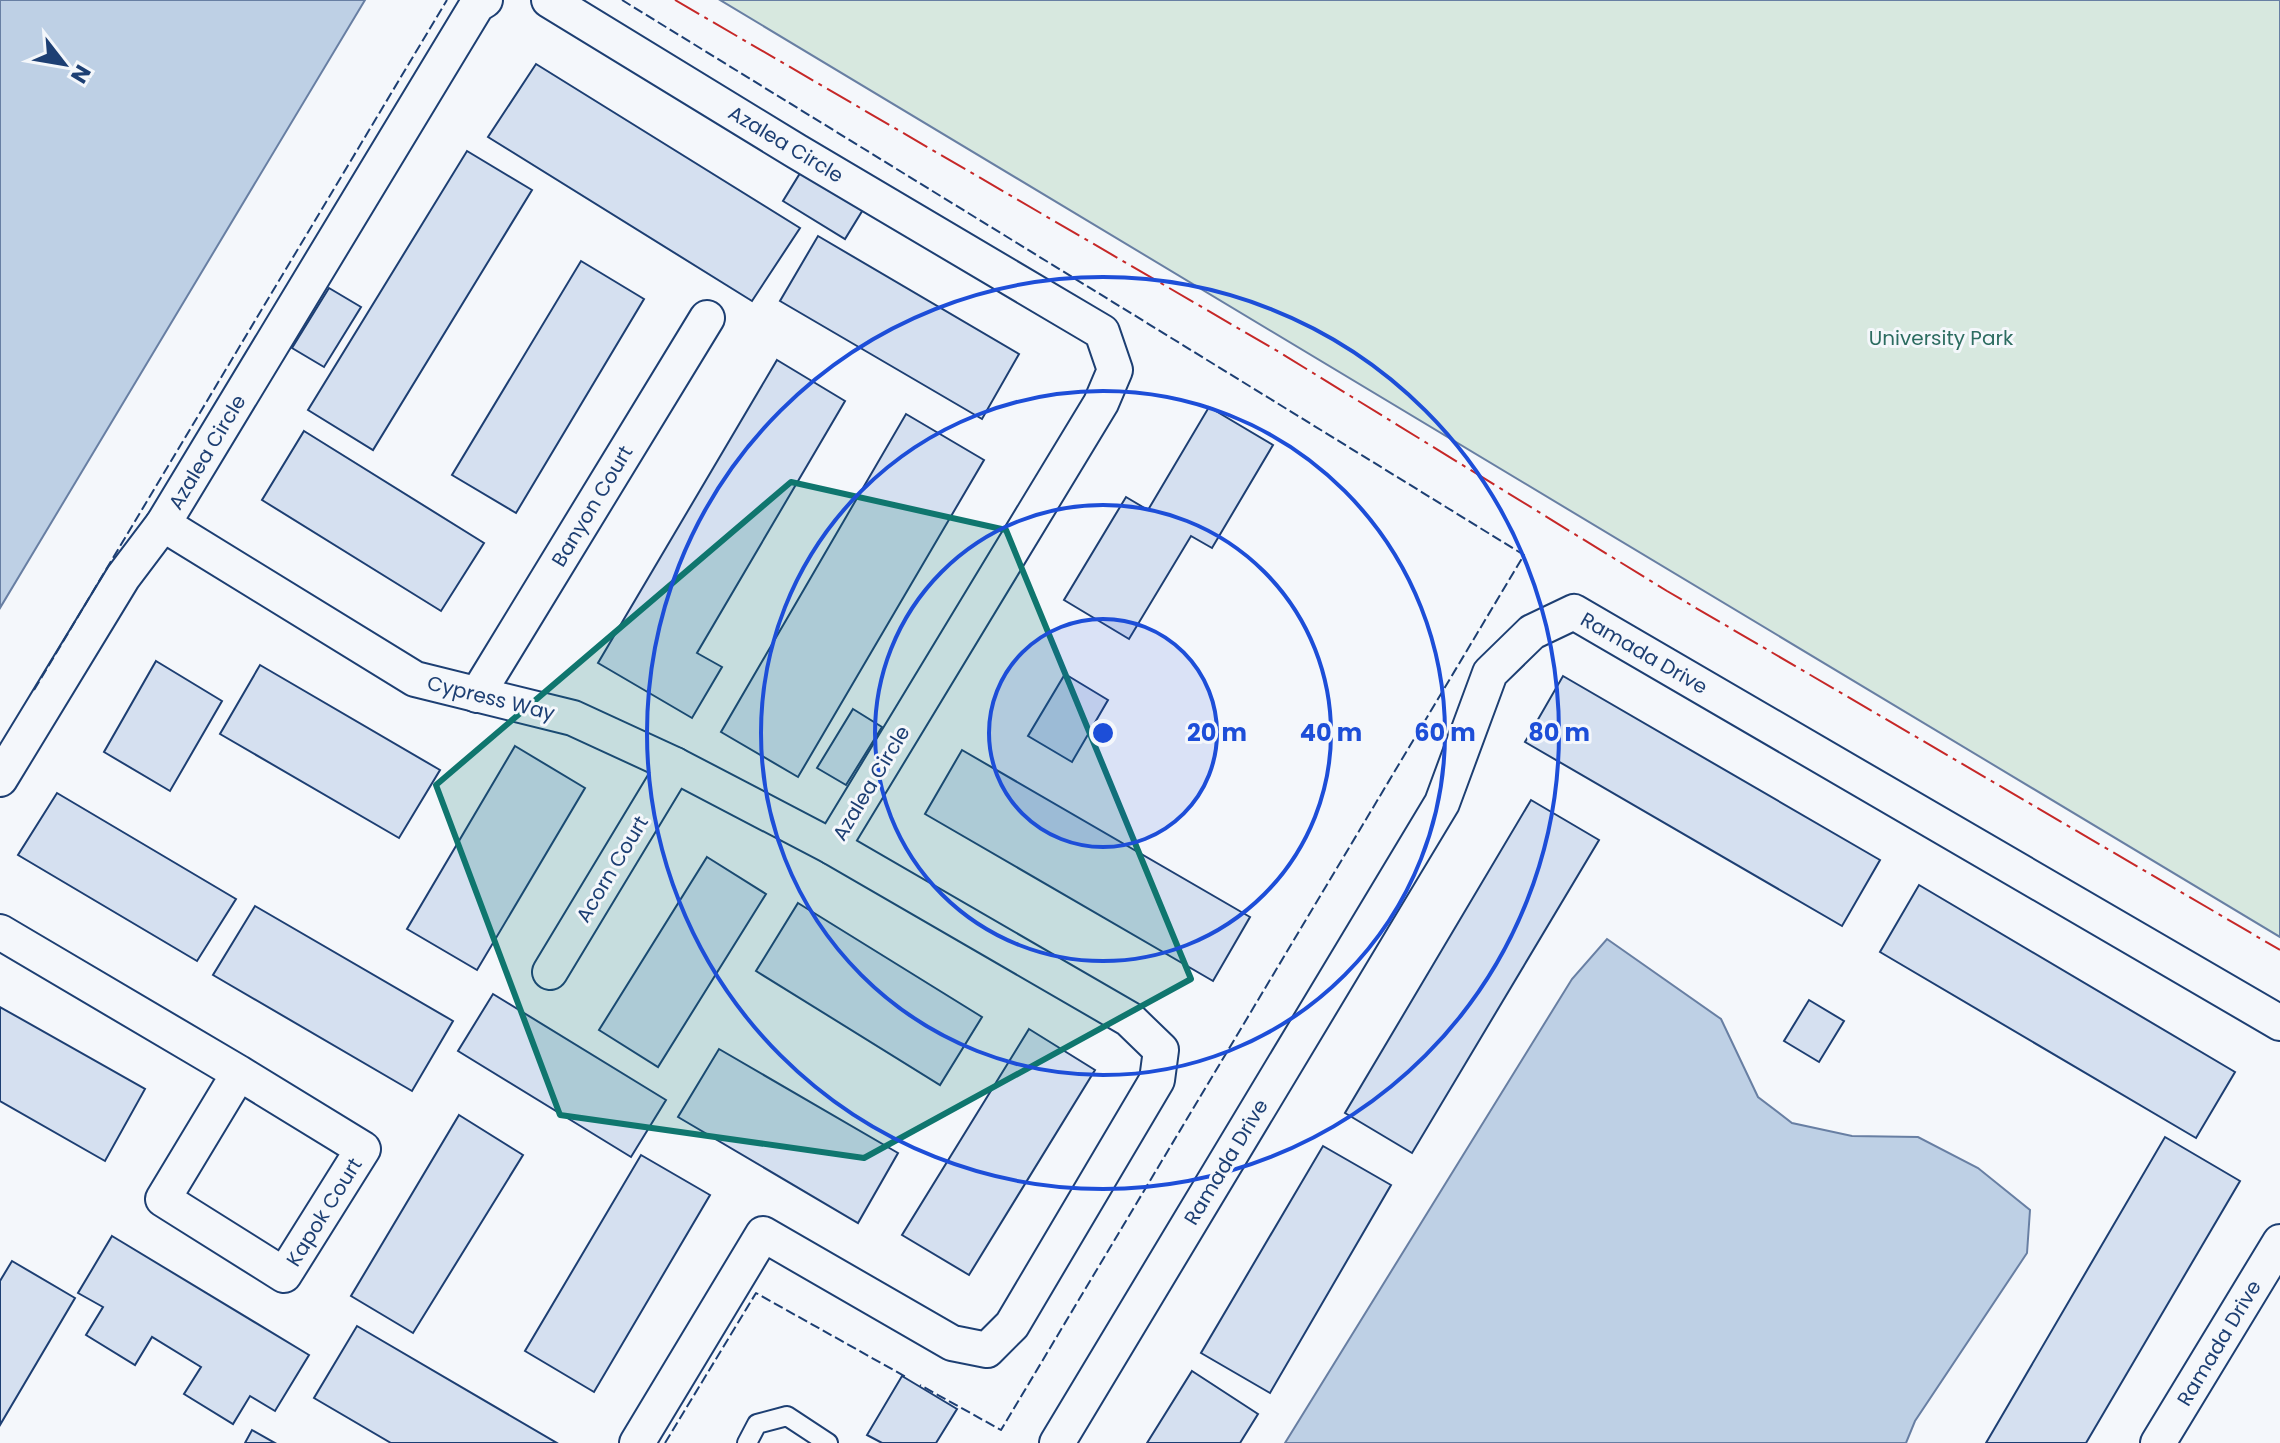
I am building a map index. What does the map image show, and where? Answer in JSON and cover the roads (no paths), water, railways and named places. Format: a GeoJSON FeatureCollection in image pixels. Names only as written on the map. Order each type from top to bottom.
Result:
{"type":"FeatureCollection","features":[{"type":"Feature","properties":{"kind":"street","name":"Azalea Circle"},"geometry":{"type":"LineString","coordinates":[[0,779],[123,577],[163,524],[477,5],[485,0]]}},
{"type":"Feature","properties":{"kind":"street","name":"Azalea Circle"},"geometry":{"type":"LineString","coordinates":[[549,0],[1102,332],[1115,370],[1101,403],[832,847],[1129,1019],[1161,1050],[1157,1080],[1012,1325],[987,1350],[952,1343],[763,1234],[637,1443]]}},
{"type":"Feature","properties":{"kind":"street","name":"Banyon Court"},"geometry":{"type":"LineString","coordinates":[[477,695],[707,318]]}},
{"type":"Feature","properties":{"kind":"street","name":"Cypress Way"},"geometry":{"type":"LineString","coordinates":[[163,524],[415,679],[573,718],[675,765],[832,847]]}},
{"type":"Feature","properties":{"kind":"street","name":"Ramada Drive"},"geometry":{"type":"LineString","coordinates":[[1057,1443],[1442,803],[1490,673],[1532,632],[1574,612],[2280,1023]]}},
{"type":"Feature","properties":{"kind":"street","name":"Acorn Court"},"geometry":{"type":"LineString","coordinates":[[550,972],[675,765]]}},
{"type":"Feature","properties":{"kind":"street","name":"Kapok Court"},"geometry":{"type":"LineString","coordinates":[[0,932],[239,1073],[363,1149],[284,1275],[163,1199],[239,1073]]}},
{"type":"Feature","properties":{"kind":"street","name":"Ramada Drive"},"geometry":{"type":"LineString","coordinates":[[2158,1443],[2280,1242]]}},
{"type":"Feature","properties":{"kind":"lane"},"geometry":{"type":"LineString","coordinates":[[747,1443],[757,1424],[787,1416],[828,1443]]}},
{"type":"Feature","properties":{"kind":"water"},"geometry":{"type":"Polygon","coordinates":[[[0,0],[365,0],[0,608],[0,0]]]}},
{"type":"Feature","properties":{"kind":"water"},"geometry":{"type":"Polygon","coordinates":[[[1607,939],[1721,1019],[1758,1097],[1792,1123],[1852,1136],[1918,1137],[1978,1168],[2030,1210],[2027,1253],[1915,1421],[1906,1443],[1285,1443],[1572,979],[1607,939]]]}},
{"type":"Feature","properties":{"kind":"park label","name":"University Park"},"geometry":{"type":"Point","coordinates":[1941,338]}}]}
